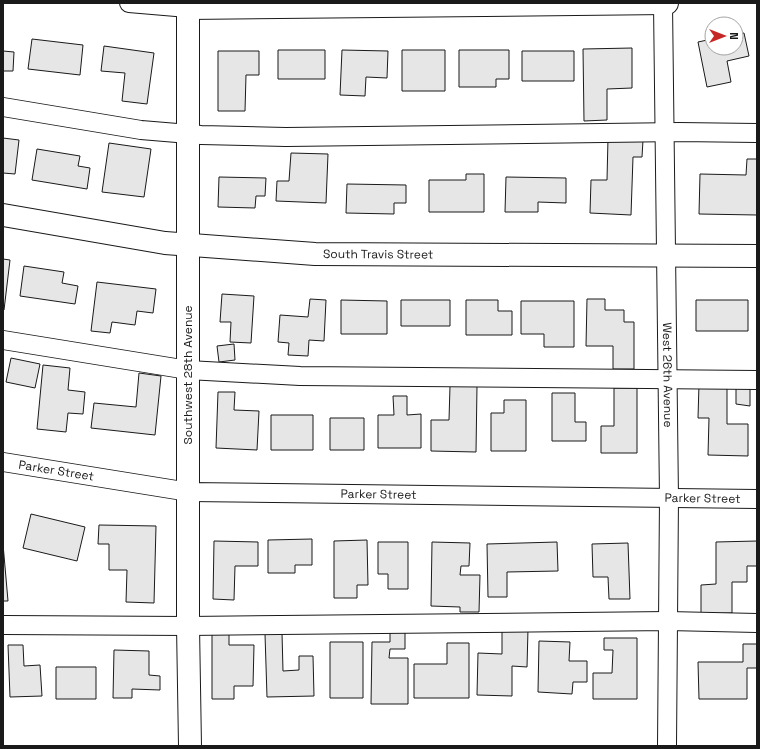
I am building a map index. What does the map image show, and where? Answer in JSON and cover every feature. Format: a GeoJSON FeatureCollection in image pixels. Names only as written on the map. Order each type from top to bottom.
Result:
{"type":"FeatureCollection","features":[{"type":"Feature","properties":{"kind":"main road"},"geometry":{"type":"LineString","coordinates":[[188,6],[665,3]]}},
{"type":"Feature","properties":{"kind":"main road","name":"Southwest 28th Avenue"},"geometry":{"type":"LineString","coordinates":[[188,6],[188,626],[190,746]]}},
{"type":"Feature","properties":{"kind":"main road","name":"South Travis Street"},"geometry":{"type":"LineString","coordinates":[[3,215],[188,246],[361,256],[757,256]]}},
{"type":"Feature","properties":{"kind":"street"},"geometry":{"type":"LineString","coordinates":[[129,3],[188,6]]}},
{"type":"Feature","properties":{"kind":"street","name":"West 26th Avenue"},"geometry":{"type":"LineString","coordinates":[[665,3],[665,256],[669,498],[667,746]]}},
{"type":"Feature","properties":{"kind":"street"},"geometry":{"type":"LineString","coordinates":[[3,107],[141,130],[189,134],[286,137],[664,132],[757,133]]}},
{"type":"Feature","properties":{"kind":"street"},"geometry":{"type":"LineString","coordinates":[[3,340],[188,370],[300,376],[757,380]]}},
{"type":"Feature","properties":{"kind":"street","name":"Parker Street"},"geometry":{"type":"LineString","coordinates":[[3,462],[189,492],[757,499]]}},
{"type":"Feature","properties":{"kind":"street"},"geometry":{"type":"LineString","coordinates":[[3,625],[188,626],[668,621],[757,623]]}},
{"type":"Feature","properties":{"kind":"building"},"geometry":{"type":"Polygon","coordinates":[[[744,33],[749,56],[727,61],[731,82],[707,87],[698,42],[704,41],[704,56],[744,56],[744,33]]]}},
{"type":"Feature","properties":{"kind":"building"},"geometry":{"type":"Polygon","coordinates":[[[32,39],[83,45],[80,75],[28,69],[32,39]]]}},
{"type":"Feature","properties":{"kind":"building"},"geometry":{"type":"Polygon","coordinates":[[[104,46],[154,53],[147,104],[122,101],[125,73],[101,71],[104,46]]]}},
{"type":"Feature","properties":{"kind":"building"},"geometry":{"type":"Polygon","coordinates":[[[632,48],[632,88],[607,89],[607,120],[584,121],[583,49],[632,48]]]}},
{"type":"Feature","properties":{"kind":"building"},"geometry":{"type":"Polygon","coordinates":[[[278,50],[325,50],[325,79],[278,79],[278,50]]]}},
{"type":"Feature","properties":{"kind":"building"},"geometry":{"type":"Polygon","coordinates":[[[342,50],[388,51],[387,78],[366,77],[365,96],[340,95],[342,50]]]}},
{"type":"Feature","properties":{"kind":"building"},"geometry":{"type":"Polygon","coordinates":[[[402,50],[445,50],[445,91],[402,91],[402,50]]]}},
{"type":"Feature","properties":{"kind":"building"},"geometry":{"type":"Polygon","coordinates":[[[459,50],[509,50],[509,79],[496,79],[496,87],[459,87],[459,50]]]}},
{"type":"Feature","properties":{"kind":"building"},"geometry":{"type":"Polygon","coordinates":[[[3,51],[14,52],[13,71],[3,71],[3,51]]]}},
{"type":"Feature","properties":{"kind":"building"},"geometry":{"type":"Polygon","coordinates":[[[218,51],[259,51],[259,75],[246,75],[245,111],[218,111],[218,51]]]}},
{"type":"Feature","properties":{"kind":"building"},"geometry":{"type":"Polygon","coordinates":[[[522,51],[574,51],[574,81],[522,81],[522,51]]]}},
{"type":"Feature","properties":{"kind":"building"},"geometry":{"type":"Polygon","coordinates":[[[3,138],[19,140],[15,174],[3,173],[3,138]]]}},
{"type":"Feature","properties":{"kind":"building"},"geometry":{"type":"Polygon","coordinates":[[[608,138],[643,140],[642,157],[633,157],[631,215],[590,213],[591,180],[607,180],[608,138]]]}},
{"type":"Feature","properties":{"kind":"building"},"geometry":{"type":"Polygon","coordinates":[[[109,143],[151,149],[144,197],[102,192],[109,143]]]}},
{"type":"Feature","properties":{"kind":"building"},"geometry":{"type":"Polygon","coordinates":[[[37,149],[80,156],[78,166],[90,168],[87,189],[32,180],[37,149]]]}},
{"type":"Feature","properties":{"kind":"building"},"geometry":{"type":"Polygon","coordinates":[[[291,153],[328,154],[326,203],[276,201],[277,181],[289,181],[291,153]]]}},
{"type":"Feature","properties":{"kind":"building"},"geometry":{"type":"Polygon","coordinates":[[[747,159],[757,159],[757,215],[699,214],[700,174],[746,175],[747,159]]]}},
{"type":"Feature","properties":{"kind":"building"},"geometry":{"type":"Polygon","coordinates":[[[466,174],[484,174],[484,212],[429,212],[429,180],[466,180],[466,174]]]}},
{"type":"Feature","properties":{"kind":"building"},"geometry":{"type":"Polygon","coordinates":[[[219,177],[266,178],[265,196],[256,196],[255,208],[218,207],[219,177]]]}},
{"type":"Feature","properties":{"kind":"building"},"geometry":{"type":"Polygon","coordinates":[[[506,177],[566,178],[566,203],[538,202],[538,212],[505,212],[506,177]]]}},
{"type":"Feature","properties":{"kind":"building"},"geometry":{"type":"Polygon","coordinates":[[[347,184],[406,185],[406,203],[394,203],[394,214],[346,213],[347,184]]]}},
{"type":"Feature","properties":{"kind":"building"},"geometry":{"type":"Polygon","coordinates":[[[3,259],[10,260],[4,310],[3,310],[3,259]]]}},
{"type":"Feature","properties":{"kind":"building"},"geometry":{"type":"Polygon","coordinates":[[[24,266],[64,272],[62,283],[78,286],[75,304],[20,296],[24,266]]]}},
{"type":"Feature","properties":{"kind":"building"},"geometry":{"type":"Polygon","coordinates":[[[97,282],[156,289],[153,313],[137,311],[135,325],[112,322],[110,333],[91,331],[97,282]]]}},
{"type":"Feature","properties":{"kind":"building"},"geometry":{"type":"Polygon","coordinates":[[[222,294],[254,296],[251,343],[230,342],[231,322],[220,322],[222,294]]]}},
{"type":"Feature","properties":{"kind":"building"},"geometry":{"type":"Polygon","coordinates":[[[310,299],[326,300],[324,341],[309,340],[308,356],[288,355],[289,343],[278,342],[280,315],[308,317],[310,299]]]}},
{"type":"Feature","properties":{"kind":"building"},"geometry":{"type":"Polygon","coordinates":[[[587,299],[605,299],[605,310],[624,310],[624,322],[634,322],[634,369],[613,369],[613,346],[586,346],[587,299]]]}},
{"type":"Feature","properties":{"kind":"building"},"geometry":{"type":"Polygon","coordinates":[[[341,300],[387,301],[387,334],[341,334],[341,300]]]}},
{"type":"Feature","properties":{"kind":"building"},"geometry":{"type":"Polygon","coordinates":[[[401,300],[450,300],[450,326],[401,326],[401,300]]]}},
{"type":"Feature","properties":{"kind":"building"},"geometry":{"type":"Polygon","coordinates":[[[466,300],[498,300],[498,311],[512,311],[512,335],[466,335],[466,300]]]}},
{"type":"Feature","properties":{"kind":"building"},"geometry":{"type":"Polygon","coordinates":[[[696,300],[748,300],[748,331],[696,331],[696,300]]]}},
{"type":"Feature","properties":{"kind":"building"},"geometry":{"type":"Polygon","coordinates":[[[521,301],[574,301],[574,347],[544,347],[544,334],[521,334],[521,301]]]}},
{"type":"Feature","properties":{"kind":"building"},"geometry":{"type":"Polygon","coordinates":[[[234,344],[235,360],[219,362],[217,346],[234,344]]]}},
{"type":"Feature","properties":{"kind":"building"},"geometry":{"type":"Polygon","coordinates":[[[11,358],[40,364],[35,388],[6,382],[11,358]]]}},
{"type":"Feature","properties":{"kind":"building"},"geometry":{"type":"Polygon","coordinates":[[[43,365],[70,368],[68,390],[85,392],[83,414],[68,413],[66,432],[37,429],[43,365]]]}},
{"type":"Feature","properties":{"kind":"building"},"geometry":{"type":"Polygon","coordinates":[[[139,373],[161,376],[155,435],[91,428],[94,403],[136,407],[139,373]]]}},
{"type":"Feature","properties":{"kind":"building"},"geometry":{"type":"Polygon","coordinates":[[[699,384],[727,384],[727,424],[748,424],[748,456],[708,455],[709,418],[698,418],[699,384]]]}},
{"type":"Feature","properties":{"kind":"building"},"geometry":{"type":"Polygon","coordinates":[[[450,386],[477,386],[476,452],[431,451],[431,420],[449,420],[450,386]]]}},
{"type":"Feature","properties":{"kind":"building"},"geometry":{"type":"Polygon","coordinates":[[[614,388],[637,388],[637,453],[601,453],[601,426],[614,426],[614,388]]]}},
{"type":"Feature","properties":{"kind":"building"},"geometry":{"type":"Polygon","coordinates":[[[736,388],[750,388],[750,406],[736,404],[736,388]]]}},
{"type":"Feature","properties":{"kind":"building"},"geometry":{"type":"Polygon","coordinates":[[[218,392],[235,392],[234,410],[259,411],[257,450],[216,448],[218,392]]]}},
{"type":"Feature","properties":{"kind":"building"},"geometry":{"type":"Polygon","coordinates":[[[552,393],[575,393],[575,422],[586,422],[586,441],[552,441],[552,393]]]}},
{"type":"Feature","properties":{"kind":"building"},"geometry":{"type":"Polygon","coordinates":[[[393,396],[407,396],[407,415],[421,414],[421,448],[378,448],[378,415],[394,415],[393,396]]]}},
{"type":"Feature","properties":{"kind":"building"},"geometry":{"type":"Polygon","coordinates":[[[504,400],[526,400],[526,451],[491,451],[491,413],[504,413],[504,400]]]}},
{"type":"Feature","properties":{"kind":"building"},"geometry":{"type":"Polygon","coordinates":[[[271,415],[313,415],[313,450],[271,450],[271,415]]]}},
{"type":"Feature","properties":{"kind":"building"},"geometry":{"type":"Polygon","coordinates":[[[330,418],[364,418],[364,450],[330,450],[330,418]]]}},
{"type":"Feature","properties":{"kind":"building"},"geometry":{"type":"Polygon","coordinates":[[[31,514],[85,527],[77,561],[23,548],[31,514]]]}},
{"type":"Feature","properties":{"kind":"building"},"geometry":{"type":"Polygon","coordinates":[[[99,525],[156,526],[154,603],[126,602],[127,570],[109,570],[109,544],[98,544],[99,525]]]}},
{"type":"Feature","properties":{"kind":"building"},"geometry":{"type":"Polygon","coordinates":[[[312,539],[312,565],[295,565],[295,573],[268,573],[268,540],[312,539]]]}},
{"type":"Feature","properties":{"kind":"building"},"geometry":{"type":"Polygon","coordinates":[[[367,540],[368,585],[357,585],[357,598],[334,598],[334,541],[367,540]]]}},
{"type":"Feature","properties":{"kind":"building"},"geometry":{"type":"Polygon","coordinates":[[[214,541],[258,542],[258,566],[235,566],[234,600],[213,599],[214,541]]]}},
{"type":"Feature","properties":{"kind":"building"},"geometry":{"type":"Polygon","coordinates":[[[757,541],[757,566],[747,566],[747,582],[732,582],[732,613],[701,614],[701,585],[716,584],[716,542],[757,541]]]}},
{"type":"Feature","properties":{"kind":"building"},"geometry":{"type":"Polygon","coordinates":[[[378,542],[408,542],[408,589],[388,589],[388,574],[378,574],[378,542]]]}},
{"type":"Feature","properties":{"kind":"building"},"geometry":{"type":"Polygon","coordinates":[[[432,542],[470,543],[469,566],[461,566],[460,575],[480,575],[479,612],[460,612],[460,607],[431,606],[432,542]]]}},
{"type":"Feature","properties":{"kind":"building"},"geometry":{"type":"Polygon","coordinates":[[[557,542],[558,571],[507,572],[507,597],[488,597],[487,544],[557,542]]]}},
{"type":"Feature","properties":{"kind":"building"},"geometry":{"type":"Polygon","coordinates":[[[628,543],[630,599],[609,599],[608,577],[593,577],[592,544],[628,543]]]}},
{"type":"Feature","properties":{"kind":"building"},"geometry":{"type":"Polygon","coordinates":[[[3,544],[8,601],[3,601],[3,544]]]}},
{"type":"Feature","properties":{"kind":"building"},"geometry":{"type":"Polygon","coordinates":[[[502,628],[528,629],[527,667],[512,666],[512,696],[477,695],[478,653],[502,654],[502,628]]]}},
{"type":"Feature","properties":{"kind":"building"},"geometry":{"type":"Polygon","coordinates":[[[212,630],[229,630],[229,645],[254,645],[253,686],[234,686],[234,699],[212,699],[212,630]]]}},
{"type":"Feature","properties":{"kind":"building"},"geometry":{"type":"Polygon","coordinates":[[[390,631],[405,631],[405,649],[390,649],[389,658],[408,658],[408,704],[371,704],[372,642],[390,642],[390,631]]]}},
{"type":"Feature","properties":{"kind":"building"},"geometry":{"type":"Polygon","coordinates":[[[282,633],[283,671],[299,670],[299,656],[313,656],[314,696],[267,697],[265,634],[282,633]]]}},
{"type":"Feature","properties":{"kind":"building"},"geometry":{"type":"Polygon","coordinates":[[[604,638],[637,638],[637,699],[593,699],[593,673],[612,673],[613,650],[604,650],[604,638]]]}},
{"type":"Feature","properties":{"kind":"building"},"geometry":{"type":"Polygon","coordinates":[[[539,641],[570,642],[569,661],[587,661],[587,682],[573,682],[572,694],[538,692],[539,641]]]}},
{"type":"Feature","properties":{"kind":"building"},"geometry":{"type":"Polygon","coordinates":[[[330,642],[363,642],[363,698],[330,698],[330,642]]]}},
{"type":"Feature","properties":{"kind":"building"},"geometry":{"type":"Polygon","coordinates":[[[447,643],[469,643],[469,698],[414,698],[414,664],[447,664],[447,643]]]}},
{"type":"Feature","properties":{"kind":"building"},"geometry":{"type":"Polygon","coordinates":[[[743,644],[757,644],[757,668],[747,668],[747,699],[699,699],[698,662],[743,662],[743,644]]]}},
{"type":"Feature","properties":{"kind":"building"},"geometry":{"type":"Polygon","coordinates":[[[8,645],[23,645],[24,666],[40,665],[42,696],[10,697],[8,645]]]}},
{"type":"Feature","properties":{"kind":"building"},"geometry":{"type":"Polygon","coordinates":[[[114,650],[149,651],[149,675],[160,676],[160,690],[132,689],[132,698],[113,698],[114,650]]]}},
{"type":"Feature","properties":{"kind":"building"},"geometry":{"type":"Polygon","coordinates":[[[56,667],[96,667],[96,699],[56,699],[56,667]]]}}]}
